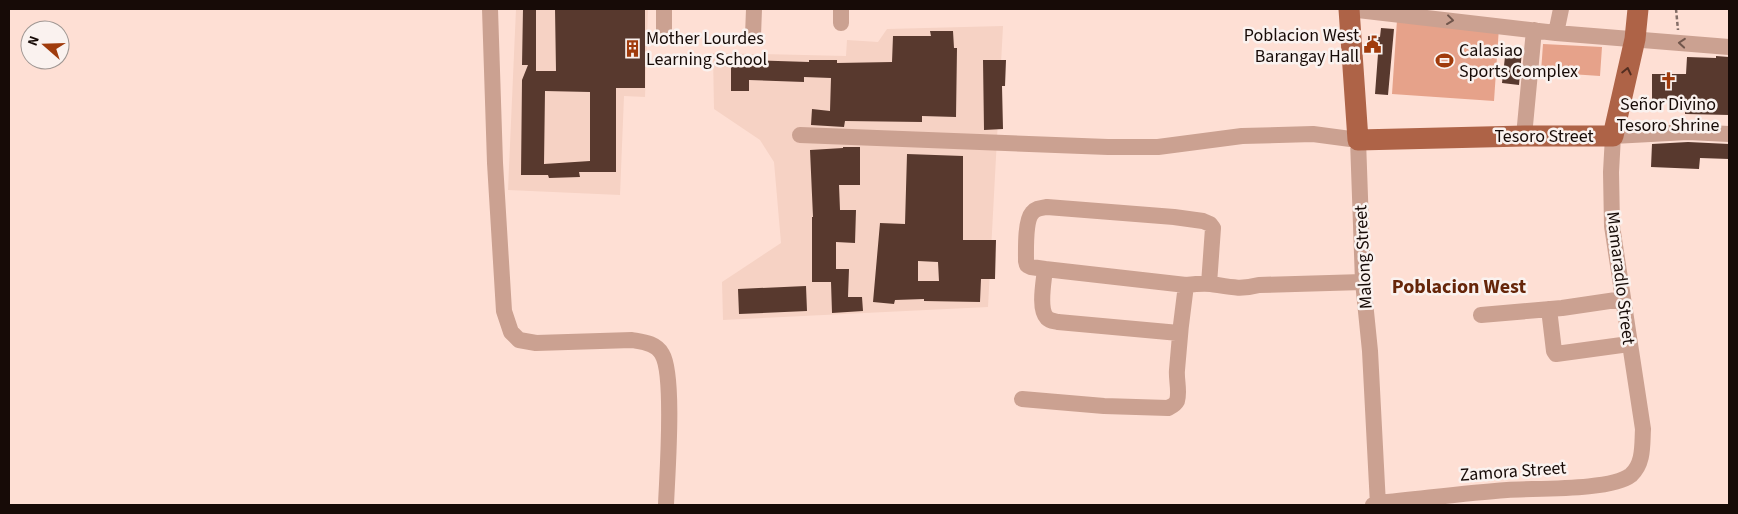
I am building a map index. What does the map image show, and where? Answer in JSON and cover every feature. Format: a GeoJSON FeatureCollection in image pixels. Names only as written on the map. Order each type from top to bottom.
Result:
{"type":"FeatureCollection","features":[{"type":"Feature","properties":{"kind":"main road","name":"Malong Street"},"geometry":{"type":"LineString","coordinates":[[1349,9],[1358,140]]}},
{"type":"Feature","properties":{"kind":"main road","name":"Mamaradlo Street"},"geometry":{"type":"LineString","coordinates":[[1613,136],[1635,39],[1639,11]]}},
{"type":"Feature","properties":{"kind":"main road","name":"Tesoro Street"},"geometry":{"type":"LineString","coordinates":[[1358,140],[1613,136]]}},
{"type":"Feature","properties":{"kind":"street"},"geometry":{"type":"LineString","coordinates":[[490,9],[504,311],[511,332],[519,340],[536,343],[632,340],[643,342],[658,349],[663,354],[667,365],[669,389],[666,505]]}},
{"type":"Feature","properties":{"kind":"street"},"geometry":{"type":"LineString","coordinates":[[664,9],[664,36]]}},
{"type":"Feature","properties":{"kind":"street"},"geometry":{"type":"LineString","coordinates":[[753,36],[754,9]]}},
{"type":"Feature","properties":{"kind":"street"},"geometry":{"type":"LineString","coordinates":[[1349,9],[1556,33],[1729,47]]}},
{"type":"Feature","properties":{"kind":"street"},"geometry":{"type":"LineString","coordinates":[[1556,33],[1561,9]]}},
{"type":"Feature","properties":{"kind":"street"},"geometry":{"type":"LineString","coordinates":[[1524,136],[1534,30]]}},
{"type":"Feature","properties":{"kind":"street","name":"Tesoro Street"},"geometry":{"type":"LineString","coordinates":[[1613,136],[1688,132],[1729,134]]}},
{"type":"Feature","properties":{"kind":"street"},"geometry":{"type":"LineString","coordinates":[[800,135],[1108,147],[1158,147],[1260,135],[1314,134],[1358,140]]}},
{"type":"Feature","properties":{"kind":"street","name":"Mamaradlo Street"},"geometry":{"type":"LineString","coordinates":[[1613,136],[1611,172],[1612,226],[1643,429],[1641,459]]}},
{"type":"Feature","properties":{"kind":"street","name":"Malong Street"},"geometry":{"type":"LineString","coordinates":[[1358,140],[1363,282],[1370,351],[1376,504]]}},
{"type":"Feature","properties":{"kind":"street"},"geometry":{"type":"LineString","coordinates":[[1209,284],[1213,228],[1210,224],[1203,221],[1047,207],[1038,208],[1029,219],[1026,261],[1027,265],[1031,268],[1186,285],[1209,284],[1246,289],[1259,285],[1363,282]]}},
{"type":"Feature","properties":{"kind":"street"},"geometry":{"type":"LineString","coordinates":[[1044,269],[1042,305],[1043,312],[1050,320],[1179,333]]}},
{"type":"Feature","properties":{"kind":"street"},"geometry":{"type":"LineString","coordinates":[[1022,399],[1104,406],[1168,408],[1173,406],[1177,398],[1179,333],[1186,285]]}},
{"type":"Feature","properties":{"kind":"street"},"geometry":{"type":"LineString","coordinates":[[1481,315],[1623,300]]}},
{"type":"Feature","properties":{"kind":"street"},"geometry":{"type":"LineString","coordinates":[[1549,309],[1554,351],[1556,354],[1630,344]]}},
{"type":"Feature","properties":{"kind":"street","name":"Zamora Street"},"geometry":{"type":"LineString","coordinates":[[1376,504],[1507,490],[1613,482],[1625,479],[1632,474],[1641,459]]}},
{"type":"Feature","properties":{"kind":"path"},"geometry":{"type":"LineString","coordinates":[[1676,9],[1679,43]]}},
{"type":"Feature","properties":{"kind":"shaded area"},"geometry":{"type":"Polygon","coordinates":[[[516,9],[648,9],[645,97],[624,96],[620,195],[508,190],[516,9]]]}},
{"type":"Feature","properties":{"kind":"shaded area","name":"Calasiao Sports Complex"},"geometry":{"type":"Polygon","coordinates":[[[1397,20],[1499,27],[1494,101],[1392,94],[1397,20]]]}},
{"type":"Feature","properties":{"kind":"shaded area"},"geometry":{"type":"Polygon","coordinates":[[[1003,26],[988,307],[723,320],[722,282],[781,243],[774,162],[760,140],[714,109],[713,53],[846,56],[847,40],[878,42],[887,29],[1003,26]]]}},
{"type":"Feature","properties":{"kind":"shaded area"},"geometry":{"type":"Polygon","coordinates":[[[1543,44],[1602,47],[1600,76],[1541,72],[1543,44]]]}},
{"type":"Feature","properties":{"kind":"building"},"geometry":{"type":"Polygon","coordinates":[[[523,9],[536,9],[536,71],[556,71],[555,9],[645,9],[645,88],[616,88],[616,172],[579,172],[580,177],[549,178],[548,175],[521,175],[522,80],[528,65],[522,65],[523,9]],[[545,91],[544,164],[590,161],[590,92],[545,91]]]}},
{"type":"Feature","properties":{"kind":"building"},"geometry":{"type":"Polygon","coordinates":[[[1381,28],[1394,29],[1388,95],[1375,94],[1378,54],[1368,53],[1368,36],[1380,37],[1381,28]]]}},
{"type":"Feature","properties":{"kind":"building"},"geometry":{"type":"Polygon","coordinates":[[[930,31],[953,31],[954,48],[957,48],[956,117],[922,116],[922,122],[845,121],[844,127],[811,125],[812,109],[830,111],[831,78],[804,77],[804,82],[749,80],[749,91],[731,91],[731,57],[749,57],[749,60],[809,62],[809,60],[837,60],[837,63],[892,62],[893,36],[931,36],[930,31]]]}},
{"type":"Feature","properties":{"kind":"building"},"geometry":{"type":"Polygon","coordinates":[[[1506,48],[1522,50],[1519,85],[1502,83],[1506,48]]]}},
{"type":"Feature","properties":{"kind":"building"},"geometry":{"type":"Polygon","coordinates":[[[1716,56],[1729,57],[1729,115],[1685,114],[1686,100],[1652,101],[1652,74],[1686,74],[1687,57],[1716,58],[1716,56]]]}},
{"type":"Feature","properties":{"kind":"building"},"geometry":{"type":"Polygon","coordinates":[[[983,60],[1006,60],[1005,86],[1002,86],[1003,129],[984,130],[983,60]]]}},
{"type":"Feature","properties":{"kind":"building"},"geometry":{"type":"Polygon","coordinates":[[[1688,142],[1729,144],[1729,159],[1700,158],[1699,169],[1651,167],[1652,144],[1688,142]]]}},
{"type":"Feature","properties":{"kind":"building"},"geometry":{"type":"Polygon","coordinates":[[[860,147],[860,185],[839,185],[840,210],[856,210],[855,243],[836,242],[836,269],[849,269],[848,297],[862,297],[863,311],[832,313],[831,282],[812,282],[813,217],[810,150],[860,147]]]}},
{"type":"Feature","properties":{"kind":"building"},"geometry":{"type":"Polygon","coordinates":[[[907,154],[963,156],[963,240],[996,240],[995,279],[981,279],[980,302],[924,301],[924,299],[895,300],[894,304],[873,302],[880,223],[905,224],[907,154]],[[918,261],[918,281],[939,281],[938,262],[918,261]]]}},
{"type":"Feature","properties":{"kind":"building"},"geometry":{"type":"Polygon","coordinates":[[[806,286],[807,311],[739,314],[738,289],[806,286]]]}},
{"type":"Feature","properties":{"kind":"place","name":"Poblacion West Barangay Hall"},"geometry":{"type":"Point","coordinates":[1373,45]}},
{"type":"Feature","properties":{"kind":"place","name":"Mother Lourdes Learning School"},"geometry":{"type":"Point","coordinates":[632,48]}},
{"type":"Feature","properties":{"kind":"place","name":"Calasiao Sports Complex"},"geometry":{"type":"Point","coordinates":[1445,60]}},
{"type":"Feature","properties":{"kind":"place","name":"Señor Divino Tesoro Shrine"},"geometry":{"type":"Point","coordinates":[1668,81]}},
{"type":"Feature","properties":{"kind":"district","name":"Poblacion West"},"geometry":{"type":"Point","coordinates":[1459,286]}}]}
